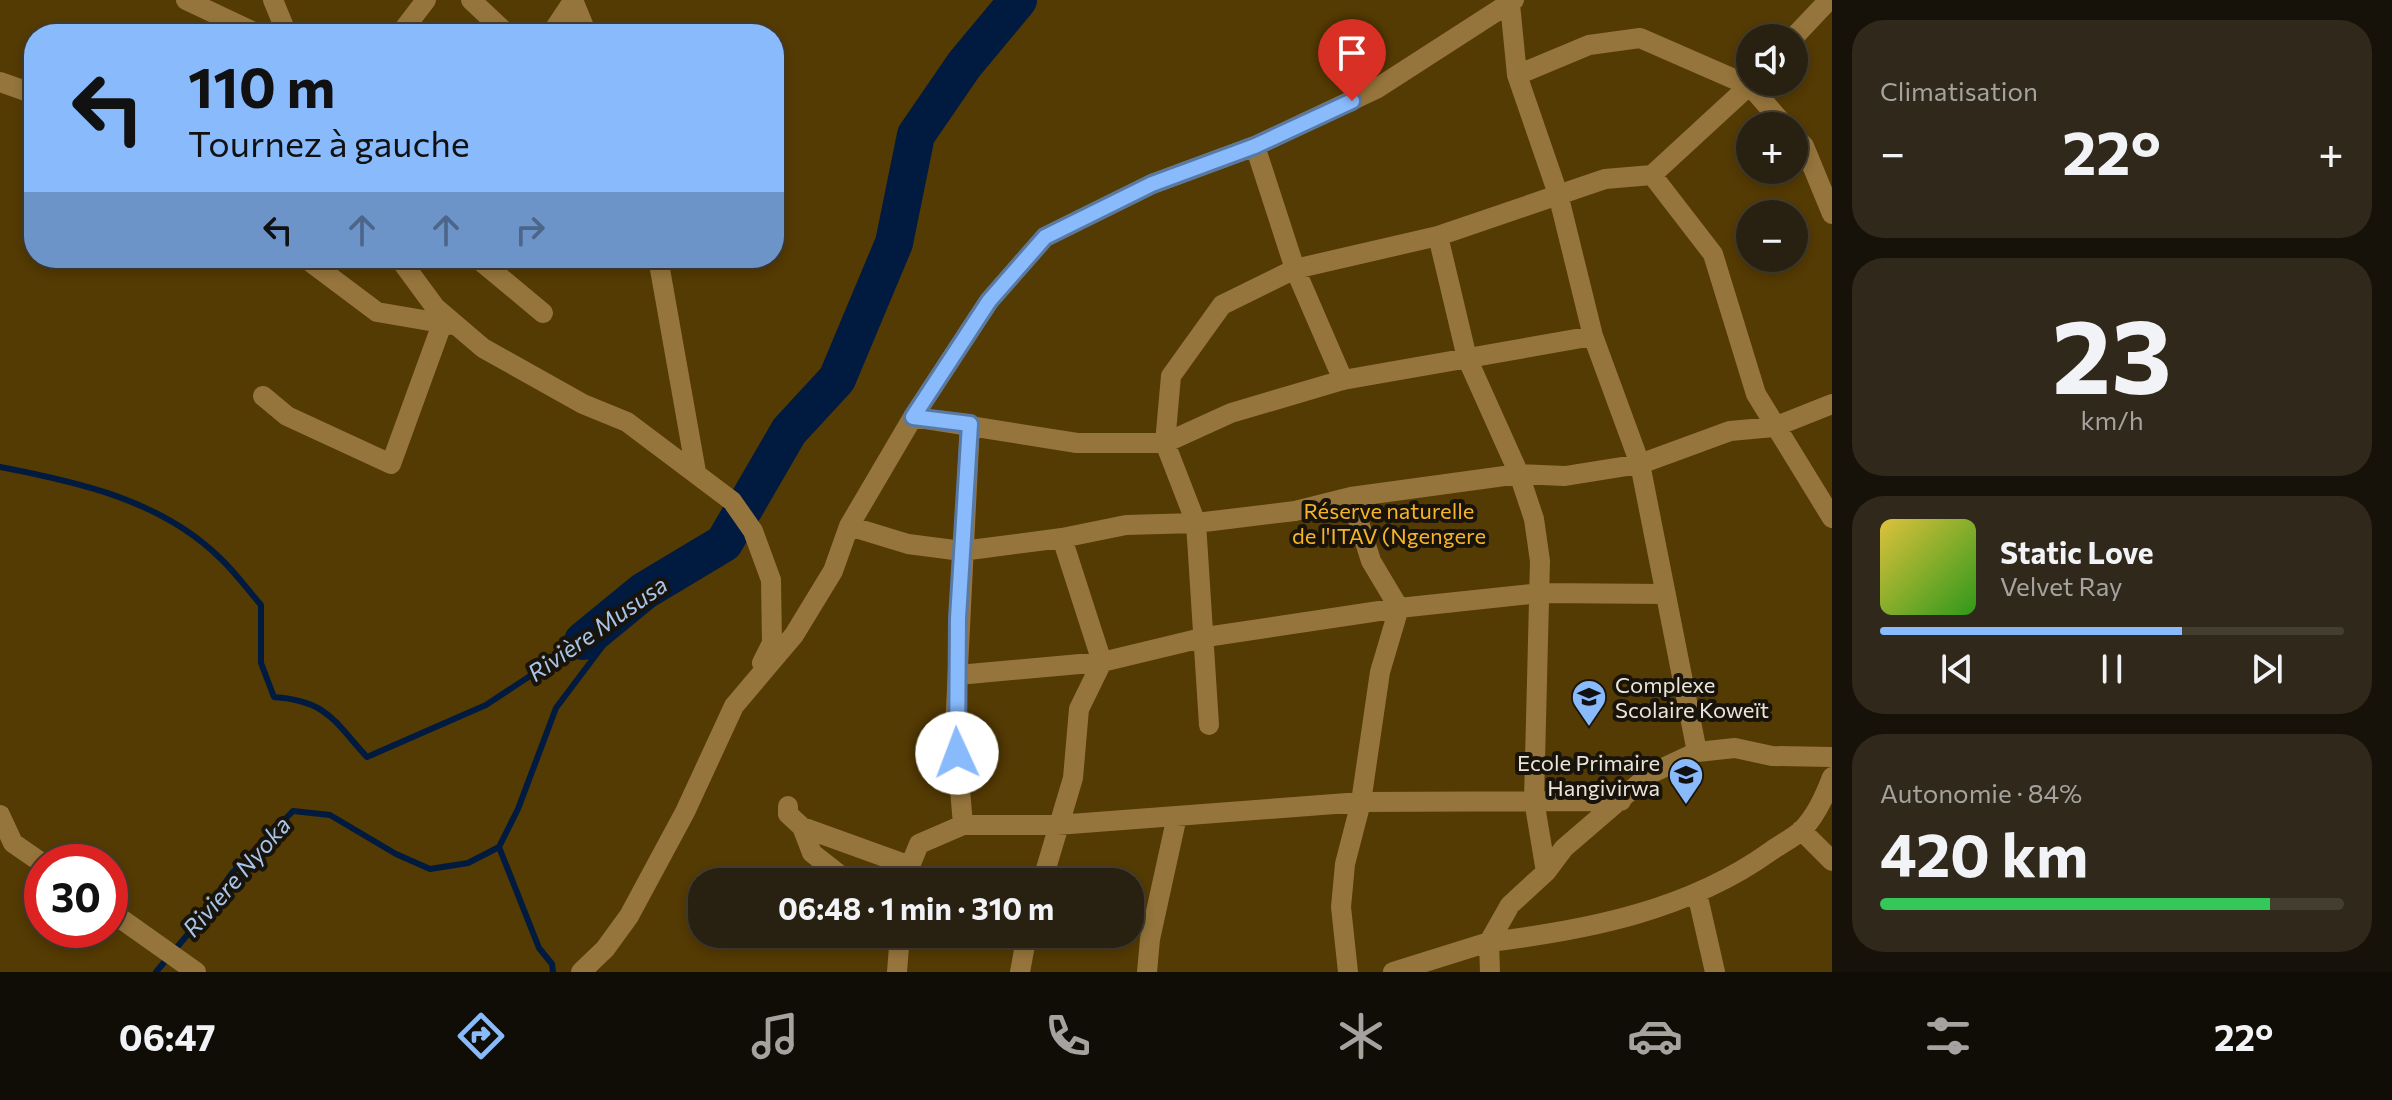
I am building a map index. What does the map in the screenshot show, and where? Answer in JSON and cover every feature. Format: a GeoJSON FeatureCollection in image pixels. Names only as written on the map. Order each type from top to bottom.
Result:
{"type":"FeatureCollection","features":[{"type":"Feature","properties":{"kind":"street"},"geometry":{"type":"LineString","coordinates":[[186,0],[237,24]]}},
{"type":"Feature","properties":{"kind":"street"},"geometry":{"type":"LineString","coordinates":[[273,0],[283,24]]}},
{"type":"Feature","properties":{"kind":"street"},"geometry":{"type":"LineString","coordinates":[[408,24],[426,0]]}},
{"type":"Feature","properties":{"kind":"street"},"geometry":{"type":"LineString","coordinates":[[471,0],[496,24]]}},
{"type":"Feature","properties":{"kind":"street"},"geometry":{"type":"LineString","coordinates":[[557,24],[573,0]]}},
{"type":"Feature","properties":{"kind":"street"},"geometry":{"type":"LineString","coordinates":[[573,0],[583,24]]}},
{"type":"Feature","properties":{"kind":"street"},"geometry":{"type":"LineString","coordinates":[[1806,24],[1829,0]]}},
{"type":"Feature","properties":{"kind":"street"},"geometry":{"type":"LineString","coordinates":[[581,972],[605,949],[629,916],[685,812],[734,706],[794,635],[833,571],[849,526],[913,417],[989,301],[1045,237],[1152,184],[1255,146],[1376,89],[1512,2],[1517,75],[1558,194],[1593,336],[1640,464],[1697,752]]}},
{"type":"Feature","properties":{"kind":"street"},"geometry":{"type":"LineString","coordinates":[[1517,75],[1589,45],[1640,38],[1736,77]]}},
{"type":"Feature","properties":{"kind":"street"},"geometry":{"type":"LineString","coordinates":[[0,82],[24,90]]}},
{"type":"Feature","properties":{"kind":"street"},"geometry":{"type":"LineString","coordinates":[[1209,725],[1206,637],[1196,523],[1165,443],[1171,376],[1222,305],[1295,269],[1438,236],[1605,179],[1652,175],[1739,96]]}},
{"type":"Feature","properties":{"kind":"street"},"geometry":{"type":"LineString","coordinates":[[1761,96],[1774,112]]}},
{"type":"Feature","properties":{"kind":"street"},"geometry":{"type":"LineString","coordinates":[[1255,146],[1295,269],[1343,380]]}},
{"type":"Feature","properties":{"kind":"street"},"geometry":{"type":"LineString","coordinates":[[1808,156],[1832,214]]}},
{"type":"Feature","properties":{"kind":"street"},"geometry":{"type":"LineString","coordinates":[[1652,175],[1713,254],[1756,394],[1832,518]]}},
{"type":"Feature","properties":{"kind":"street"},"geometry":{"type":"LineString","coordinates":[[1438,236],[1467,358],[1519,474],[1534,519],[1540,593],[1534,800],[1546,872]]}},
{"type":"Feature","properties":{"kind":"street"},"geometry":{"type":"LineString","coordinates":[[318,268],[377,312],[449,325]]}},
{"type":"Feature","properties":{"kind":"street"},"geometry":{"type":"LineString","coordinates":[[406,268],[449,325],[483,348],[583,404],[627,422],[732,501],[746,519],[767,564],[773,612],[772,643],[749,686]]}},
{"type":"Feature","properties":{"kind":"street"},"geometry":{"type":"LineString","coordinates":[[489,268],[543,313]]}},
{"type":"Feature","properties":{"kind":"street"},"geometry":{"type":"LineString","coordinates":[[660,268],[696,472]]}},
{"type":"Feature","properties":{"kind":"street"},"geometry":{"type":"LineString","coordinates":[[263,396],[287,416],[391,464],[449,325]]}},
{"type":"Feature","properties":{"kind":"street"},"geometry":{"type":"LineString","coordinates":[[913,417],[1077,443],[1165,443],[1231,413],[1343,380],[1593,336]]}},
{"type":"Feature","properties":{"kind":"street"},"geometry":{"type":"LineString","coordinates":[[849,526],[908,544],[962,551],[1062,538],[1126,525],[1196,523],[1295,511],[1351,497],[1519,474],[1565,476],[1640,464],[1730,431],[1774,427],[1832,404]]}},
{"type":"Feature","properties":{"kind":"street"},"geometry":{"type":"LineString","coordinates":[[963,825],[955,729],[970,424]]}},
{"type":"Feature","properties":{"kind":"street"},"geometry":{"type":"LineString","coordinates":[[1348,972],[1341,907],[1345,864],[1361,802],[1380,672],[1399,608],[1371,561],[1351,497]]}},
{"type":"Feature","properties":{"kind":"street"},"geometry":{"type":"LineString","coordinates":[[1046,868],[1073,778],[1079,709],[1102,662],[1062,538]]}},
{"type":"Feature","properties":{"kind":"street"},"geometry":{"type":"LineString","coordinates":[[958,675],[1102,662],[1206,637],[1399,608],[1540,593],[1666,594]]}},
{"type":"Feature","properties":{"kind":"street"},"geometry":{"type":"LineString","coordinates":[[1490,972],[1489,942],[1510,905],[1546,872],[1564,848],[1650,774],[1697,752],[1735,748],[1772,756],[1832,757]]}},
{"type":"Feature","properties":{"kind":"street"},"geometry":{"type":"LineString","coordinates":[[1393,972],[1489,942],[1597,927],[1697,893],[1747,870],[1801,830],[1823,799],[1832,777]]}},
{"type":"Feature","properties":{"kind":"street"},"geometry":{"type":"LineString","coordinates":[[910,868],[919,844],[963,825],[1057,825],[1361,802],[1621,801]]}},
{"type":"Feature","properties":{"kind":"street"},"geometry":{"type":"LineString","coordinates":[[788,806],[788,814],[802,827],[894,868]]}},
{"type":"Feature","properties":{"kind":"street"},"geometry":{"type":"LineString","coordinates":[[0,815],[6,846]]}},
{"type":"Feature","properties":{"kind":"street"},"geometry":{"type":"LineString","coordinates":[[1147,972],[1150,939],[1177,816]]}},
{"type":"Feature","properties":{"kind":"street"},"geometry":{"type":"LineString","coordinates":[[802,827],[812,853],[831,868]]}},
{"type":"Feature","properties":{"kind":"street"},"geometry":{"type":"LineString","coordinates":[[1801,830],[1832,861]]}},
{"type":"Feature","properties":{"kind":"street"},"geometry":{"type":"LineString","coordinates":[[1697,893],[1715,972]]}},
{"type":"Feature","properties":{"kind":"street"},"geometry":{"type":"LineString","coordinates":[[128,924],[195,971]]}},
{"type":"Feature","properties":{"kind":"street"},"geometry":{"type":"LineString","coordinates":[[897,972],[899,948]]}},
{"type":"Feature","properties":{"kind":"street"},"geometry":{"type":"LineString","coordinates":[[1020,972],[1024,948]]}},
{"type":"Feature","properties":{"kind":"green space","name":"Réserve naturelle de l'ITAV (Ngengere"},"geometry":{"type":"Polygon","coordinates":[[[0,0],[1832,0],[1832,972],[0,972],[0,0]]]}},
{"type":"Feature","properties":{"kind":"waterway","name":"Rivière Mususa"},"geometry":{"type":"LineString","coordinates":[[583,641],[644,591],[724,543],[789,431],[837,379],[894,243],[916,135],[964,65],[1018,0]]}},
{"type":"Feature","properties":{"kind":"waterway","name":"Rivière Mususa"},"geometry":{"type":"LineString","coordinates":[[0,467],[59,479],[117,496],[172,521],[197,538],[225,563],[261,605],[261,663],[274,697],[292,699],[318,708],[337,723],[367,757],[486,705],[583,641]]}},
{"type":"Feature","properties":{"kind":"waterway","name":"Riviere Nyoka"},"geometry":{"type":"LineString","coordinates":[[156,972],[194,927],[232,873],[293,811],[330,815],[396,854],[430,869],[468,863],[499,847],[518,809],[556,708],[644,591]]}},
{"type":"Feature","properties":{"kind":"waterway"},"geometry":{"type":"LineString","coordinates":[[499,847],[539,948],[552,964],[553,972]]}},
{"type":"Feature","properties":{"kind":"place","name":"Complexe Scolaire Koweït"},"geometry":{"type":"Point","coordinates":[1589,728]}},
{"type":"Feature","properties":{"kind":"place","name":"Ecole Primaire Hangivirwa"},"geometry":{"type":"Point","coordinates":[1686,806]}},
{"type":"Feature","properties":{"kind":"route"},"geometry":{"type":"LineString","coordinates":[[957,753],[958,618],[970,424],[913,417],[989,301],[1045,237],[1152,184],[1255,146],[1352,101]]}}]}
